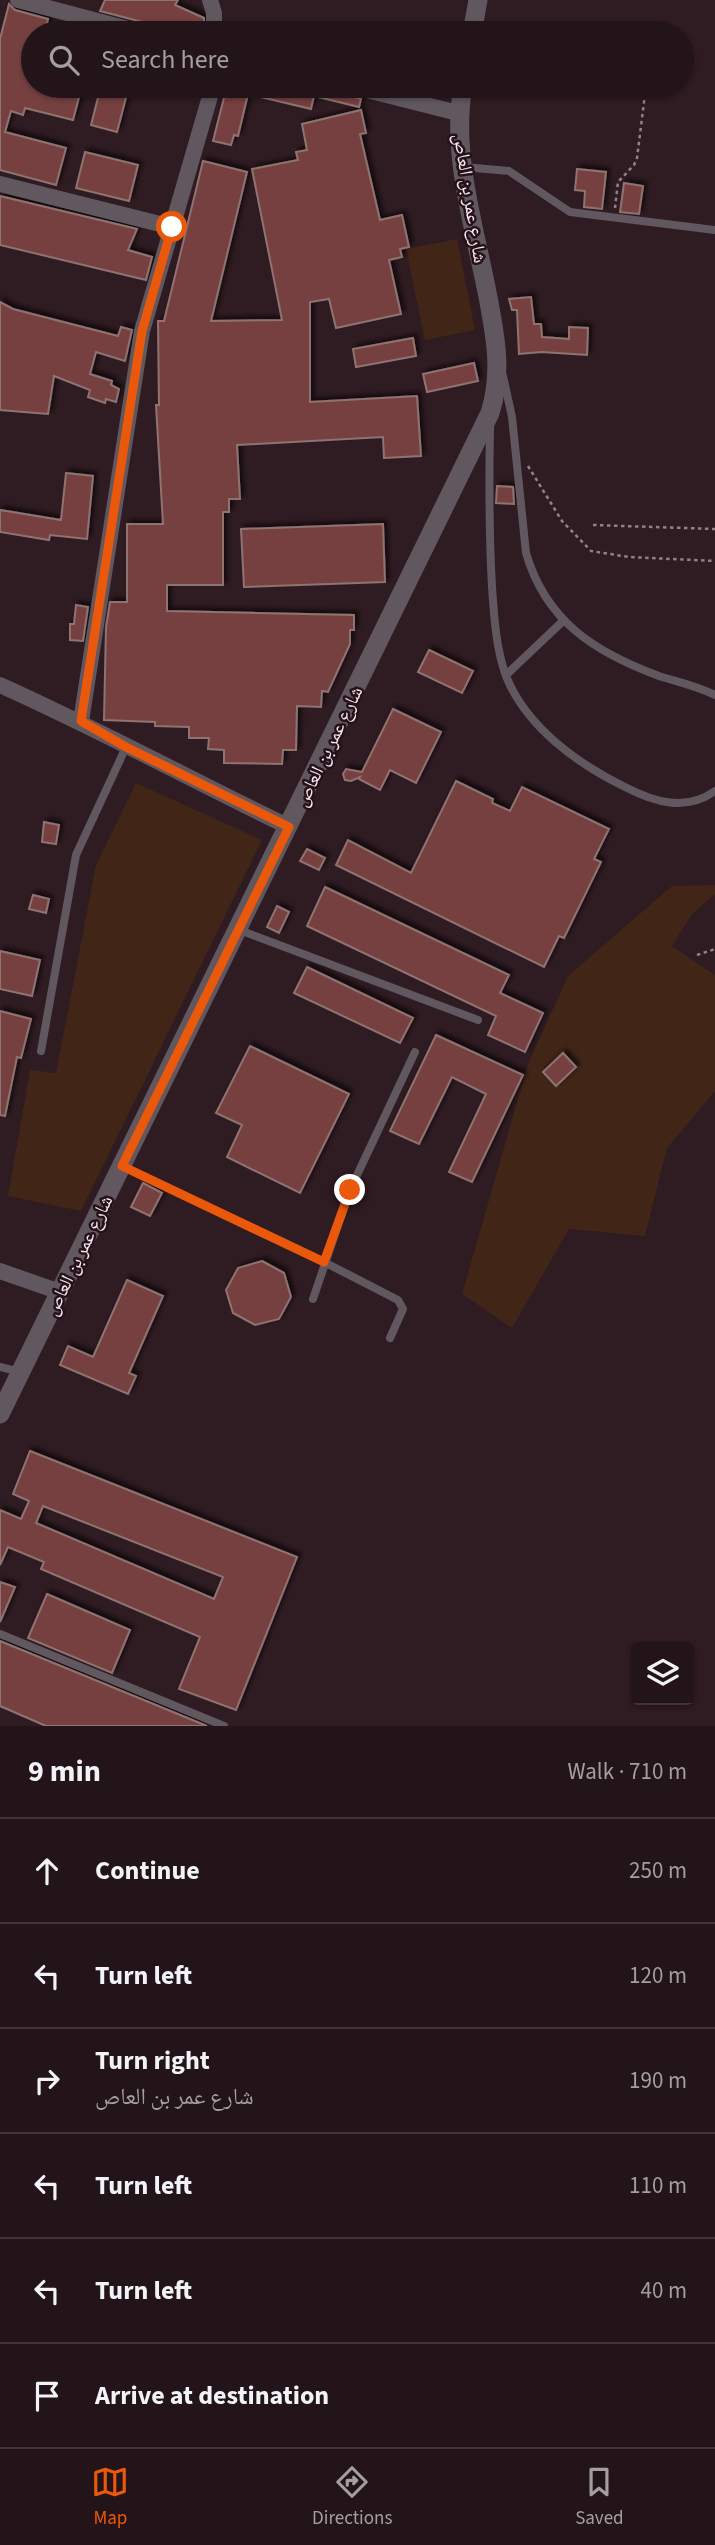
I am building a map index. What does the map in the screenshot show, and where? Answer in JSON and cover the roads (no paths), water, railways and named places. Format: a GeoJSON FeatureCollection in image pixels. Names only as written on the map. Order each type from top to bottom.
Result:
{"type":"FeatureCollection","features":[{"type":"Feature","properties":{"kind":"street"},"geometry":{"type":"LineString","coordinates":[[18,0],[98,21]]}},
{"type":"Feature","properties":{"kind":"street"},"geometry":{"type":"LineString","coordinates":[[210,0],[214,21]]}},
{"type":"Feature","properties":{"kind":"street"},"geometry":{"type":"LineString","coordinates":[[474,21],[478,0]]}},
{"type":"Feature","properties":{"kind":"street"},"geometry":{"type":"LineString","coordinates":[[81,721],[142,331],[210,98]]}},
{"type":"Feature","properties":{"kind":"street"},"geometry":{"type":"LineString","coordinates":[[399,98],[458,113]]}},
{"type":"Feature","properties":{"kind":"street","name":"شارع عمر بن العاص"},"geometry":{"type":"LineString","coordinates":[[0,1414],[490,413],[496,392],[497,360],[494,328],[463,167],[458,113],[461,98]]}},
{"type":"Feature","properties":{"kind":"street"},"geometry":{"type":"LineString","coordinates":[[0,184],[172,227]]}},
{"type":"Feature","properties":{"kind":"street"},"geometry":{"type":"LineString","coordinates":[[0,685],[81,721],[126,747],[289,827]]}},
{"type":"Feature","properties":{"kind":"street"},"geometry":{"type":"LineString","coordinates":[[0,1271],[60,1292]]}},
{"type":"Feature","properties":{"kind":"lane"},"geometry":{"type":"LineString","coordinates":[[463,167],[509,171],[570,212],[715,230]]}},
{"type":"Feature","properties":{"kind":"lane"},"geometry":{"type":"LineString","coordinates":[[497,360],[510,402],[526,553],[539,587],[562,621],[593,643],[625,661],[715,695]]}},
{"type":"Feature","properties":{"kind":"lane"},"geometry":{"type":"LineString","coordinates":[[490,413],[489,497],[498,639],[506,675],[525,709],[574,756],[612,781],[653,799],[673,804],[697,801],[715,791]]}},
{"type":"Feature","properties":{"kind":"lane"},"geometry":{"type":"LineString","coordinates":[[506,675],[562,621]]}},
{"type":"Feature","properties":{"kind":"lane"},"geometry":{"type":"LineString","coordinates":[[41,1051],[76,855],[126,747]]}},
{"type":"Feature","properties":{"kind":"lane"},"geometry":{"type":"LineString","coordinates":[[237,929],[478,1020]]}},
{"type":"Feature","properties":{"kind":"lane"},"geometry":{"type":"LineString","coordinates":[[313,1299],[350,1190],[415,1052]]}},
{"type":"Feature","properties":{"kind":"lane"},"geometry":{"type":"LineString","coordinates":[[122,1166],[324,1262],[402,1304],[402,1314],[390,1338]]}},
{"type":"Feature","properties":{"kind":"lane"},"geometry":{"type":"LineString","coordinates":[[0,1367],[20,1372]]}},
{"type":"Feature","properties":{"kind":"lane"},"geometry":{"type":"LineString","coordinates":[[0,1634],[224,1726]]}}]}
